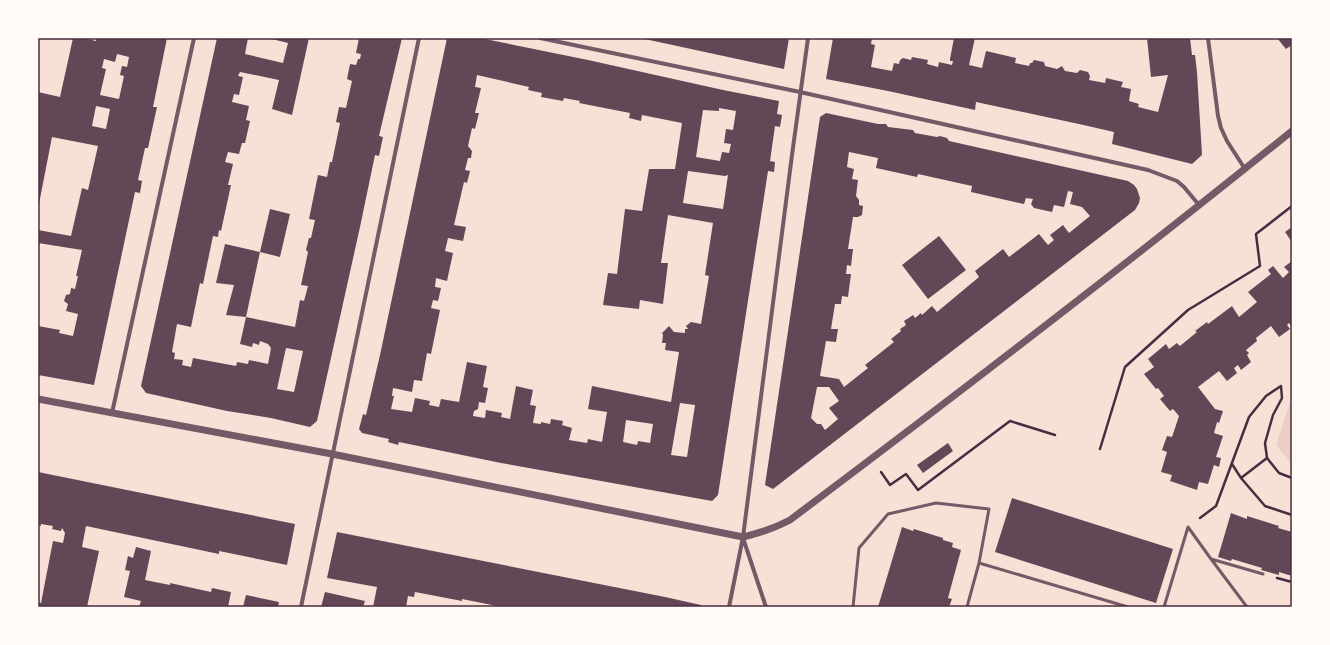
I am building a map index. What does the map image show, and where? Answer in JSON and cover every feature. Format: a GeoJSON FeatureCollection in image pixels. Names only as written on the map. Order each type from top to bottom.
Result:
{"type":"FeatureCollection","features":[{"type":"Feature","properties":{"kind":"street"},"geometry":{"type":"LineString","coordinates":[[112,413],[194,38]]}},
{"type":"Feature","properties":{"kind":"street"},"geometry":{"type":"LineString","coordinates":[[301,607],[419,38]]}},
{"type":"Feature","properties":{"kind":"street"},"geometry":{"type":"LineString","coordinates":[[540,38],[800,92],[1148,170],[1177,181],[1199,205]]}},
{"type":"Feature","properties":{"kind":"street"},"geometry":{"type":"LineString","coordinates":[[729,607],[743,537],[808,38]]}},
{"type":"Feature","properties":{"kind":"street"},"geometry":{"type":"LineString","coordinates":[[1208,38],[1219,122],[1227,141],[1245,169]]}},
{"type":"Feature","properties":{"kind":"street"},"geometry":{"type":"LineString","coordinates":[[38,399],[332,454],[743,537],[774,528],[795,516],[914,427],[1292,131]]}},
{"type":"Feature","properties":{"kind":"street"},"geometry":{"type":"LineString","coordinates":[[743,537],[766,607]]}},
{"type":"Feature","properties":{"kind":"lane"},"geometry":{"type":"LineString","coordinates":[[853,607],[859,548],[888,514],[936,503],[989,509],[979,563],[967,607]]}},
{"type":"Feature","properties":{"kind":"lane"},"geometry":{"type":"LineString","coordinates":[[1188,527],[1247,607]]}},
{"type":"Feature","properties":{"kind":"lane"},"geometry":{"type":"LineString","coordinates":[[1164,607],[1188,527]]}},
{"type":"Feature","properties":{"kind":"lane"},"geometry":{"type":"LineString","coordinates":[[1211,559],[1263,574]]}},
{"type":"Feature","properties":{"kind":"lane"},"geometry":{"type":"LineString","coordinates":[[979,563],[1128,607]]}},
{"type":"Feature","properties":{"kind":"path"},"geometry":{"type":"LineString","coordinates":[[1100,449],[1125,367],[1188,310],[1260,266],[1256,234],[1292,206]]}},
{"type":"Feature","properties":{"kind":"path"},"geometry":{"type":"LineString","coordinates":[[1188,527],[1216,506],[1249,417],[1266,396],[1281,386],[1282,398],[1273,415],[1265,443],[1267,458],[1279,473],[1292,478]]}},
{"type":"Feature","properties":{"kind":"path"},"geometry":{"type":"LineString","coordinates":[[890,485],[906,474],[918,490],[1010,421],[1055,435]]}},
{"type":"Feature","properties":{"kind":"path"},"geometry":{"type":"LineString","coordinates":[[1242,478],[1267,458]]}},
{"type":"Feature","properties":{"kind":"path"},"geometry":{"type":"LineString","coordinates":[[1232,464],[1265,506],[1292,516]]}},
{"type":"Feature","properties":{"kind":"shaded area"},"geometry":{"type":"Polygon","coordinates":[[[1292,396],[1292,464],[1291,464],[1276,445],[1292,396]]]}},
{"type":"Feature","properties":{"kind":"building"},"geometry":{"type":"Polygon","coordinates":[[[73,38],[84,38],[96,41],[96,38],[167,38],[153,107],[157,107],[148,148],[145,148],[138,180],[142,181],[140,193],[135,192],[94,385],[38,375],[38,326],[60,330],[59,333],[73,336],[78,314],[66,311],[68,304],[64,301],[66,295],[70,294],[71,288],[75,289],[78,276],[76,276],[82,250],[38,243],[38,230],[71,236],[82,188],[88,190],[98,146],[52,137],[38,209],[38,92],[60,97],[73,38]],[[117,54],[115,62],[104,59],[102,68],[106,69],[100,95],[119,99],[124,76],[120,75],[122,66],[127,67],[129,57],[117,54]],[[96,106],[92,126],[106,129],[110,109],[96,106]]]}},
{"type":"Feature","properties":{"kind":"building"},"geometry":{"type":"Polygon","coordinates":[[[217,38],[248,38],[245,54],[283,63],[288,43],[268,38],[309,38],[292,115],[272,109],[279,80],[240,72],[238,76],[243,77],[239,95],[234,94],[232,102],[249,106],[246,120],[250,121],[245,143],[242,143],[239,154],[228,152],[225,162],[233,164],[228,185],[231,185],[221,231],[219,230],[218,237],[213,236],[203,284],[200,283],[191,327],[177,324],[172,352],[175,353],[174,359],[183,360],[182,365],[191,367],[193,358],[236,366],[237,362],[248,364],[249,360],[268,364],[271,348],[268,344],[260,341],[259,345],[253,343],[252,347],[240,344],[246,317],[295,327],[300,300],[304,301],[308,286],[301,285],[308,252],[306,250],[309,238],[311,238],[315,220],[309,219],[318,175],[327,177],[330,162],[332,162],[340,123],[336,122],[339,107],[346,108],[352,81],[347,79],[350,64],[356,65],[358,59],[360,59],[361,54],[356,53],[359,38],[402,38],[379,136],[383,137],[379,156],[375,155],[317,421],[310,427],[271,418],[227,411],[146,393],[141,386],[217,38]],[[286,348],[277,389],[294,392],[303,351],[286,348]]]}},
{"type":"Feature","properties":{"kind":"building"},"geometry":{"type":"Polygon","coordinates":[[[447,38],[480,38],[779,101],[777,114],[782,115],[780,127],[775,126],[770,161],[775,162],[774,172],[768,171],[718,495],[712,501],[501,463],[399,442],[398,445],[388,442],[389,439],[362,433],[359,429],[363,414],[366,415],[447,38]],[[477,75],[475,87],[481,88],[475,113],[479,113],[475,129],[472,128],[468,146],[472,151],[471,158],[468,158],[465,170],[470,171],[467,183],[464,182],[454,225],[466,227],[463,241],[448,238],[445,251],[453,253],[447,281],[436,278],[435,287],[441,288],[438,301],[433,300],[431,308],[440,310],[431,354],[427,353],[422,381],[414,380],[412,392],[393,388],[392,396],[394,396],[391,409],[412,412],[415,398],[430,401],[429,405],[439,407],[441,399],[459,402],[467,362],[487,366],[483,387],[488,388],[485,403],[479,402],[478,409],[474,411],[473,416],[485,418],[486,410],[502,413],[501,417],[510,419],[516,386],[533,390],[530,405],[536,406],[533,423],[541,424],[541,422],[550,424],[551,419],[563,421],[562,425],[572,428],[569,440],[587,443],[588,439],[602,442],[607,412],[588,409],[592,386],[671,402],[679,352],[665,350],[666,343],[662,343],[662,333],[669,326],[674,332],[685,333],[685,329],[688,329],[686,326],[691,322],[701,324],[709,276],[705,275],[713,223],[668,215],[661,263],[668,263],[663,304],[640,300],[639,309],[603,305],[608,273],[617,274],[625,209],[642,211],[649,169],[675,169],[682,123],[642,115],[641,121],[629,118],[630,113],[579,103],[580,101],[564,98],[563,101],[541,97],[542,93],[528,90],[529,87],[477,75]],[[719,108],[719,111],[703,110],[696,157],[720,161],[722,152],[729,153],[731,144],[724,143],[726,129],[733,130],[736,111],[719,108]],[[688,171],[683,203],[723,209],[728,175],[725,176],[688,171]],[[680,403],[671,455],[687,457],[695,405],[680,403]],[[626,420],[623,442],[637,445],[638,441],[650,443],[653,424],[626,420]]]}},
{"type":"Feature","properties":{"kind":"building"},"geometry":{"type":"Polygon","coordinates":[[[640,38],[789,38],[784,69],[640,38]]]}},
{"type":"Feature","properties":{"kind":"building"},"geometry":{"type":"Polygon","coordinates":[[[833,38],[872,38],[871,44],[875,45],[871,67],[892,71],[894,63],[899,64],[900,60],[903,58],[911,60],[912,57],[928,60],[927,64],[938,67],[939,62],[952,65],[953,61],[950,61],[950,59],[954,38],[975,38],[969,65],[982,68],[986,51],[1016,58],[1015,63],[1029,66],[1034,60],[1044,62],[1045,66],[1057,69],[1062,66],[1065,71],[1077,73],[1080,70],[1088,72],[1090,76],[1089,80],[1105,83],[1106,78],[1123,82],[1121,87],[1131,89],[1129,101],[1139,104],[1138,107],[1158,112],[1168,75],[1151,77],[1147,38],[1190,38],[1192,55],[1195,55],[1197,72],[1202,155],[1192,164],[1112,144],[1114,132],[976,102],[975,110],[826,79],[833,38]]]}},
{"type":"Feature","properties":{"kind":"building"},"geometry":{"type":"Polygon","coordinates":[[[1277,38],[1292,38],[1292,45],[1286,49],[1277,38]]]}},
{"type":"Feature","properties":{"kind":"building"},"geometry":{"type":"Polygon","coordinates":[[[826,113],[878,124],[886,124],[888,127],[913,130],[915,133],[937,137],[940,136],[947,138],[949,141],[1128,181],[1137,189],[1140,198],[1135,210],[773,489],[765,485],[820,117],[826,113]],[[849,152],[847,167],[854,169],[852,179],[858,180],[856,196],[859,200],[859,205],[863,206],[862,215],[853,217],[848,249],[853,249],[851,266],[847,265],[846,274],[851,274],[848,297],[842,296],[841,304],[835,304],[831,329],[838,329],[836,342],[826,341],[820,376],[839,379],[844,387],[868,368],[865,365],[894,342],[891,339],[906,325],[904,321],[913,315],[915,318],[921,313],[922,315],[932,306],[937,312],[979,277],[975,271],[1003,249],[1009,257],[1039,234],[1048,245],[1054,240],[1050,235],[1063,225],[1069,233],[1090,216],[1082,207],[1070,204],[1073,192],[1068,191],[1064,207],[1054,205],[1052,212],[1034,208],[1031,204],[1033,199],[1026,198],[1024,204],[971,192],[972,186],[918,174],[917,177],[876,168],[878,158],[849,152]],[[817,387],[811,418],[817,424],[821,424],[825,430],[838,419],[829,408],[839,401],[829,387],[817,387]]]}},
{"type":"Feature","properties":{"kind":"building"},"geometry":{"type":"Polygon","coordinates":[[[270,209],[290,214],[280,257],[260,252],[270,209]]]}},
{"type":"Feature","properties":{"kind":"building"},"geometry":{"type":"Polygon","coordinates":[[[1292,227],[1292,242],[1285,232],[1292,227]]]}},
{"type":"Feature","properties":{"kind":"building"},"geometry":{"type":"Polygon","coordinates":[[[939,236],[966,270],[928,299],[902,265],[939,236]]]}},
{"type":"Feature","properties":{"kind":"building"},"geometry":{"type":"Polygon","coordinates":[[[225,244],[260,252],[246,317],[226,315],[234,285],[216,283],[225,244]]]}},
{"type":"Feature","properties":{"kind":"building"},"geometry":{"type":"Polygon","coordinates":[[[1292,261],[1292,327],[1289,323],[1287,325],[1290,329],[1279,337],[1271,326],[1256,338],[1257,341],[1246,350],[1249,353],[1247,355],[1251,362],[1241,370],[1238,365],[1234,368],[1237,373],[1227,381],[1219,371],[1198,387],[1215,409],[1223,411],[1219,423],[1217,422],[1214,433],[1223,436],[1216,457],[1221,458],[1219,467],[1214,465],[1208,484],[1199,482],[1197,490],[1170,481],[1172,475],[1161,472],[1167,452],[1162,450],[1167,436],[1172,437],[1179,416],[1173,409],[1170,411],[1160,399],[1164,396],[1158,388],[1156,389],[1144,374],[1154,367],[1148,359],[1166,344],[1169,349],[1177,343],[1180,346],[1197,332],[1195,331],[1207,322],[1208,324],[1232,306],[1239,317],[1257,302],[1248,292],[1271,274],[1268,270],[1273,266],[1283,278],[1289,272],[1284,267],[1292,261]]]}},
{"type":"Feature","properties":{"kind":"building"},"geometry":{"type":"Polygon","coordinates":[[[948,443],[953,451],[923,473],[917,465],[948,443]]]}},
{"type":"Feature","properties":{"kind":"building"},"geometry":{"type":"Polygon","coordinates":[[[38,472],[295,524],[287,565],[219,551],[219,554],[86,526],[82,547],[99,551],[87,607],[38,607],[38,603],[41,603],[53,541],[63,543],[65,533],[62,528],[61,531],[52,529],[53,526],[38,525],[38,472]]]}},
{"type":"Feature","properties":{"kind":"building"},"geometry":{"type":"Polygon","coordinates":[[[1012,498],[1173,549],[1156,603],[995,552],[1012,498]]]}},
{"type":"Feature","properties":{"kind":"building"},"geometry":{"type":"Polygon","coordinates":[[[1231,513],[1247,519],[1247,516],[1279,526],[1278,528],[1292,532],[1292,576],[1279,572],[1279,575],[1232,559],[1231,561],[1218,557],[1231,513]]]}},
{"type":"Feature","properties":{"kind":"building"},"geometry":{"type":"Polygon","coordinates":[[[902,527],[943,538],[943,540],[953,543],[952,547],[961,550],[948,598],[952,599],[949,607],[878,607],[902,527]]]}},
{"type":"Feature","properties":{"kind":"building"},"geometry":{"type":"Polygon","coordinates":[[[337,532],[665,597],[701,605],[701,607],[502,607],[415,592],[414,597],[408,596],[406,607],[373,607],[377,587],[327,578],[337,532]]]}},
{"type":"Feature","properties":{"kind":"building"},"geometry":{"type":"Polygon","coordinates":[[[136,547],[151,551],[145,580],[170,585],[170,583],[211,592],[212,588],[231,592],[228,607],[139,607],[141,601],[124,597],[130,571],[125,570],[128,556],[133,558],[136,547]]]}},
{"type":"Feature","properties":{"kind":"building"},"geometry":{"type":"Polygon","coordinates":[[[325,592],[365,601],[363,607],[321,607],[325,592]]]}},
{"type":"Feature","properties":{"kind":"building"},"geometry":{"type":"Polygon","coordinates":[[[246,595],[279,602],[278,607],[243,607],[246,595]]]}}]}
